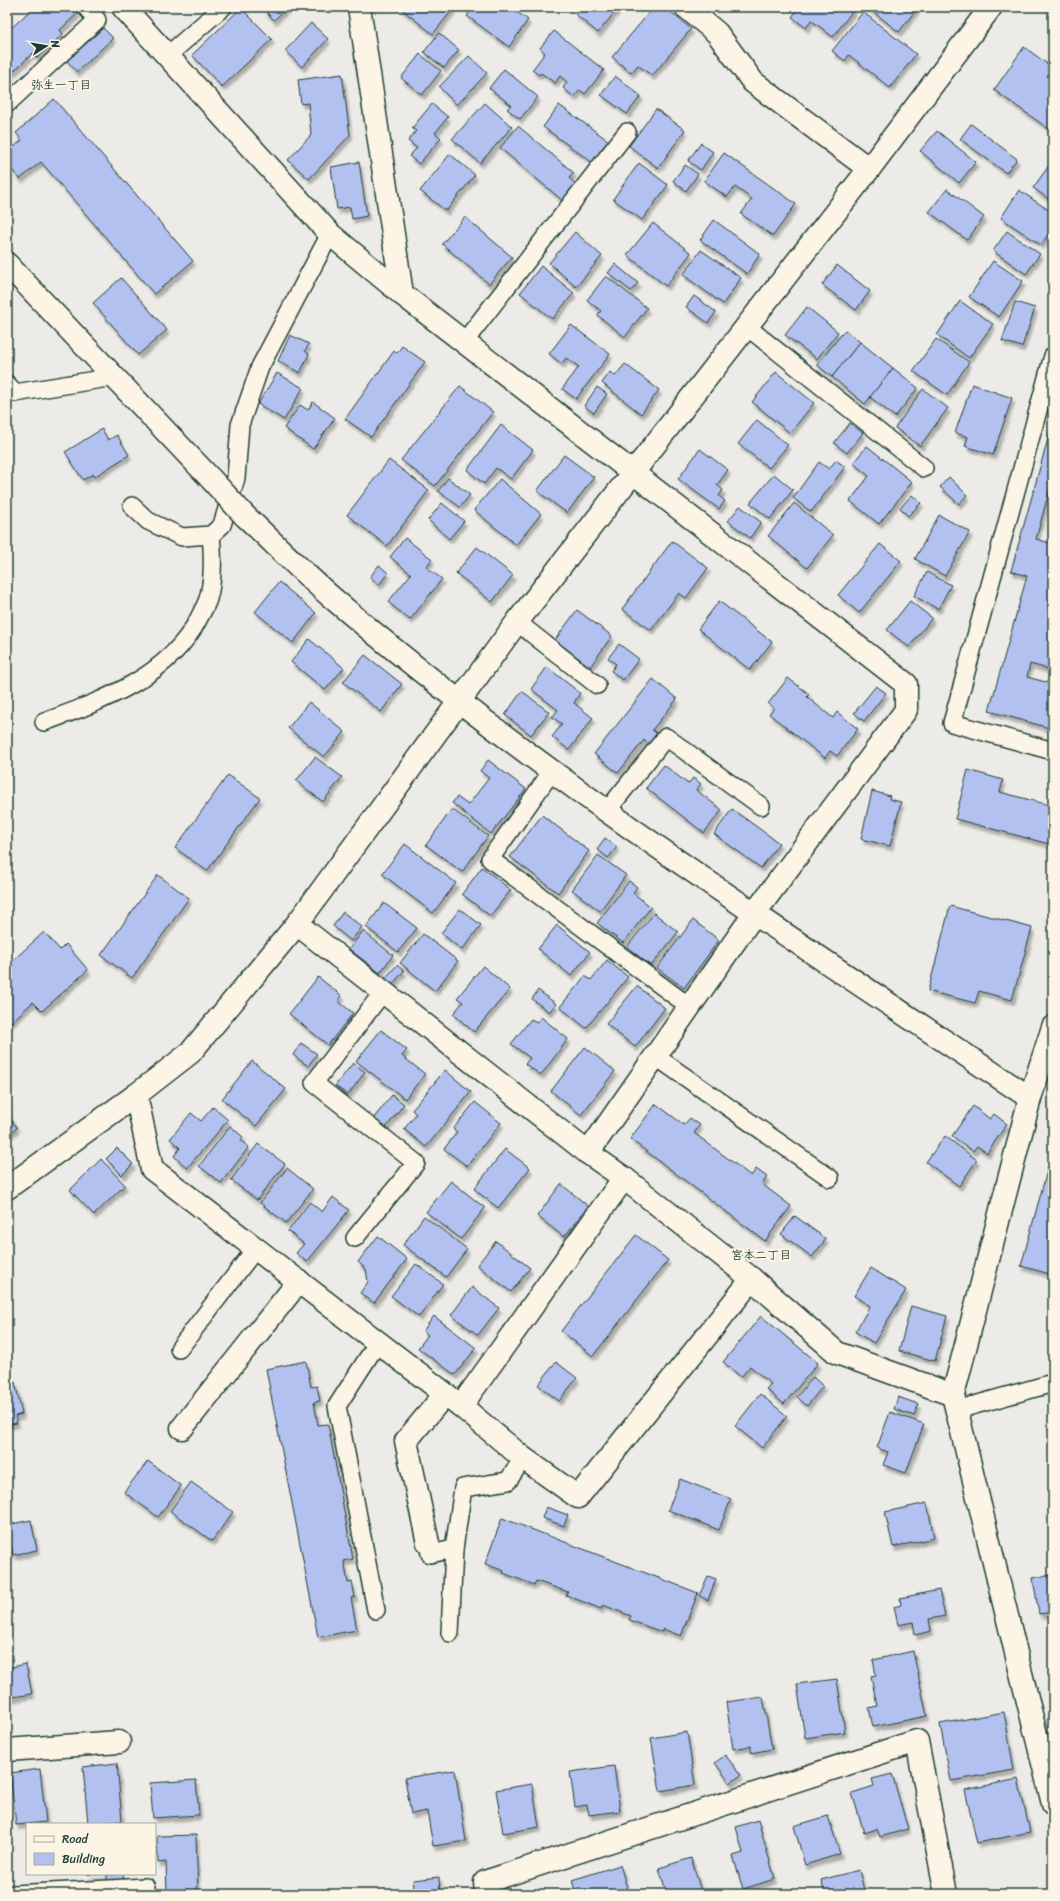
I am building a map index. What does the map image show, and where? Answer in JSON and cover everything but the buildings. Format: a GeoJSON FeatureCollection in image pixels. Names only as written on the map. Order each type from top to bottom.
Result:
{"type":"FeatureCollection","features":[{"type":"Feature","properties":{"kind":"street"},"geometry":{"type":"LineString","coordinates":[[123,7],[330,234],[402,294],[634,472],[906,684],[906,710],[754,914],[588,1153]]}},
{"type":"Feature","properties":{"kind":"street"},"geometry":{"type":"LineString","coordinates":[[359,7],[402,294]]}},
{"type":"Feature","properties":{"kind":"street"},"geometry":{"type":"LineString","coordinates":[[686,7],[717,33],[753,82],[869,169]]}},
{"type":"Feature","properties":{"kind":"street"},"geometry":{"type":"LineString","coordinates":[[7,1188],[190,1054],[297,924],[517,622],[869,169],[991,7]]}},
{"type":"Feature","properties":{"kind":"street"},"geometry":{"type":"LineString","coordinates":[[7,264],[244,515],[329,595],[458,701],[606,812],[754,914],[1030,1098]]}},
{"type":"Feature","properties":{"kind":"street"},"geometry":{"type":"LineString","coordinates":[[297,924],[588,1153],[624,1178],[752,1279],[837,1352],[955,1402]]}},
{"type":"Feature","properties":{"kind":"street"},"geometry":{"type":"LineString","coordinates":[[1053,1026],[1030,1098],[955,1402],[1053,1804]]}},
{"type":"Feature","properties":{"kind":"street"},"geometry":{"type":"LineString","coordinates":[[136,1095],[152,1169],[453,1400],[523,1458],[578,1497],[752,1279]]}},
{"type":"Feature","properties":{"kind":"street"},"geometry":{"type":"LineString","coordinates":[[428,1543],[406,1441],[453,1400],[624,1178]]}},
{"type":"Feature","properties":{"kind":"street"},"geometry":{"type":"LineString","coordinates":[[182,1428],[299,1281]]}},
{"type":"Feature","properties":{"kind":"street"},"geometry":{"type":"LineString","coordinates":[[486,1894],[485,1882],[917,1741],[946,1894]]}},
{"type":"Feature","properties":{"kind":"street"},"geometry":{"type":"LineString","coordinates":[[7,1750],[119,1742]]}},
{"type":"Feature","properties":{"kind":"lane"},"geometry":{"type":"LineString","coordinates":[[7,104],[97,20],[86,7]]}},
{"type":"Feature","properties":{"kind":"lane"},"geometry":{"type":"LineString","coordinates":[[167,56],[223,7]]}},
{"type":"Feature","properties":{"kind":"lane"},"geometry":{"type":"LineString","coordinates":[[464,342],[627,132]]}},
{"type":"Feature","properties":{"kind":"lane"},"geometry":{"type":"LineString","coordinates":[[132,506],[148,521],[182,537],[212,535],[222,525],[236,478],[240,425],[260,367],[330,234]]}},
{"type":"Feature","properties":{"kind":"lane"},"geometry":{"type":"LineString","coordinates":[[746,326],[924,468]]}},
{"type":"Feature","properties":{"kind":"lane"},"geometry":{"type":"LineString","coordinates":[[1053,356],[952,723],[1053,751]]}},
{"type":"Feature","properties":{"kind":"lane"},"geometry":{"type":"LineString","coordinates":[[10,392],[114,377]]}},
{"type":"Feature","properties":{"kind":"lane"},"geometry":{"type":"LineString","coordinates":[[44,722],[101,701],[153,672],[190,635],[208,599],[213,560],[212,535]]}},
{"type":"Feature","properties":{"kind":"lane"},"geometry":{"type":"LineString","coordinates":[[517,622],[597,685]]}},
{"type":"Feature","properties":{"kind":"lane"},"geometry":{"type":"LineString","coordinates":[[606,812],[666,737],[761,806]]}},
{"type":"Feature","properties":{"kind":"lane"},"geometry":{"type":"LineString","coordinates":[[552,771],[490,859],[690,1007]]}},
{"type":"Feature","properties":{"kind":"lane"},"geometry":{"type":"LineString","coordinates":[[355,1238],[416,1162],[314,1083],[383,992]]}},
{"type":"Feature","properties":{"kind":"lane"},"geometry":{"type":"LineString","coordinates":[[655,1056],[830,1178]]}},
{"type":"Feature","properties":{"kind":"lane"},"geometry":{"type":"LineString","coordinates":[[179,1349],[256,1248]]}},
{"type":"Feature","properties":{"kind":"lane"},"geometry":{"type":"LineString","coordinates":[[376,1610],[337,1406],[378,1342]]}},
{"type":"Feature","properties":{"kind":"lane"},"geometry":{"type":"LineString","coordinates":[[955,1402],[1053,1383]]}},
{"type":"Feature","properties":{"kind":"lane"},"geometry":{"type":"LineString","coordinates":[[450,1633],[454,1549],[463,1488],[508,1481],[523,1458]]}},
{"type":"Feature","properties":{"kind":"lane"},"geometry":{"type":"LineString","coordinates":[[428,1543],[430,1554],[454,1549]]}},
{"type":"Feature","properties":{"kind":"lane"},"geometry":{"type":"LineString","coordinates":[[13,1894],[146,1887]]}},
{"type":"Feature","properties":{"kind":"district","name":"弥生一丁目"},"geometry":{"type":"Point","coordinates":[61,85]}},
{"type":"Feature","properties":{"kind":"district","name":"宮本二丁目"},"geometry":{"type":"Point","coordinates":[761,1255]}}]}
